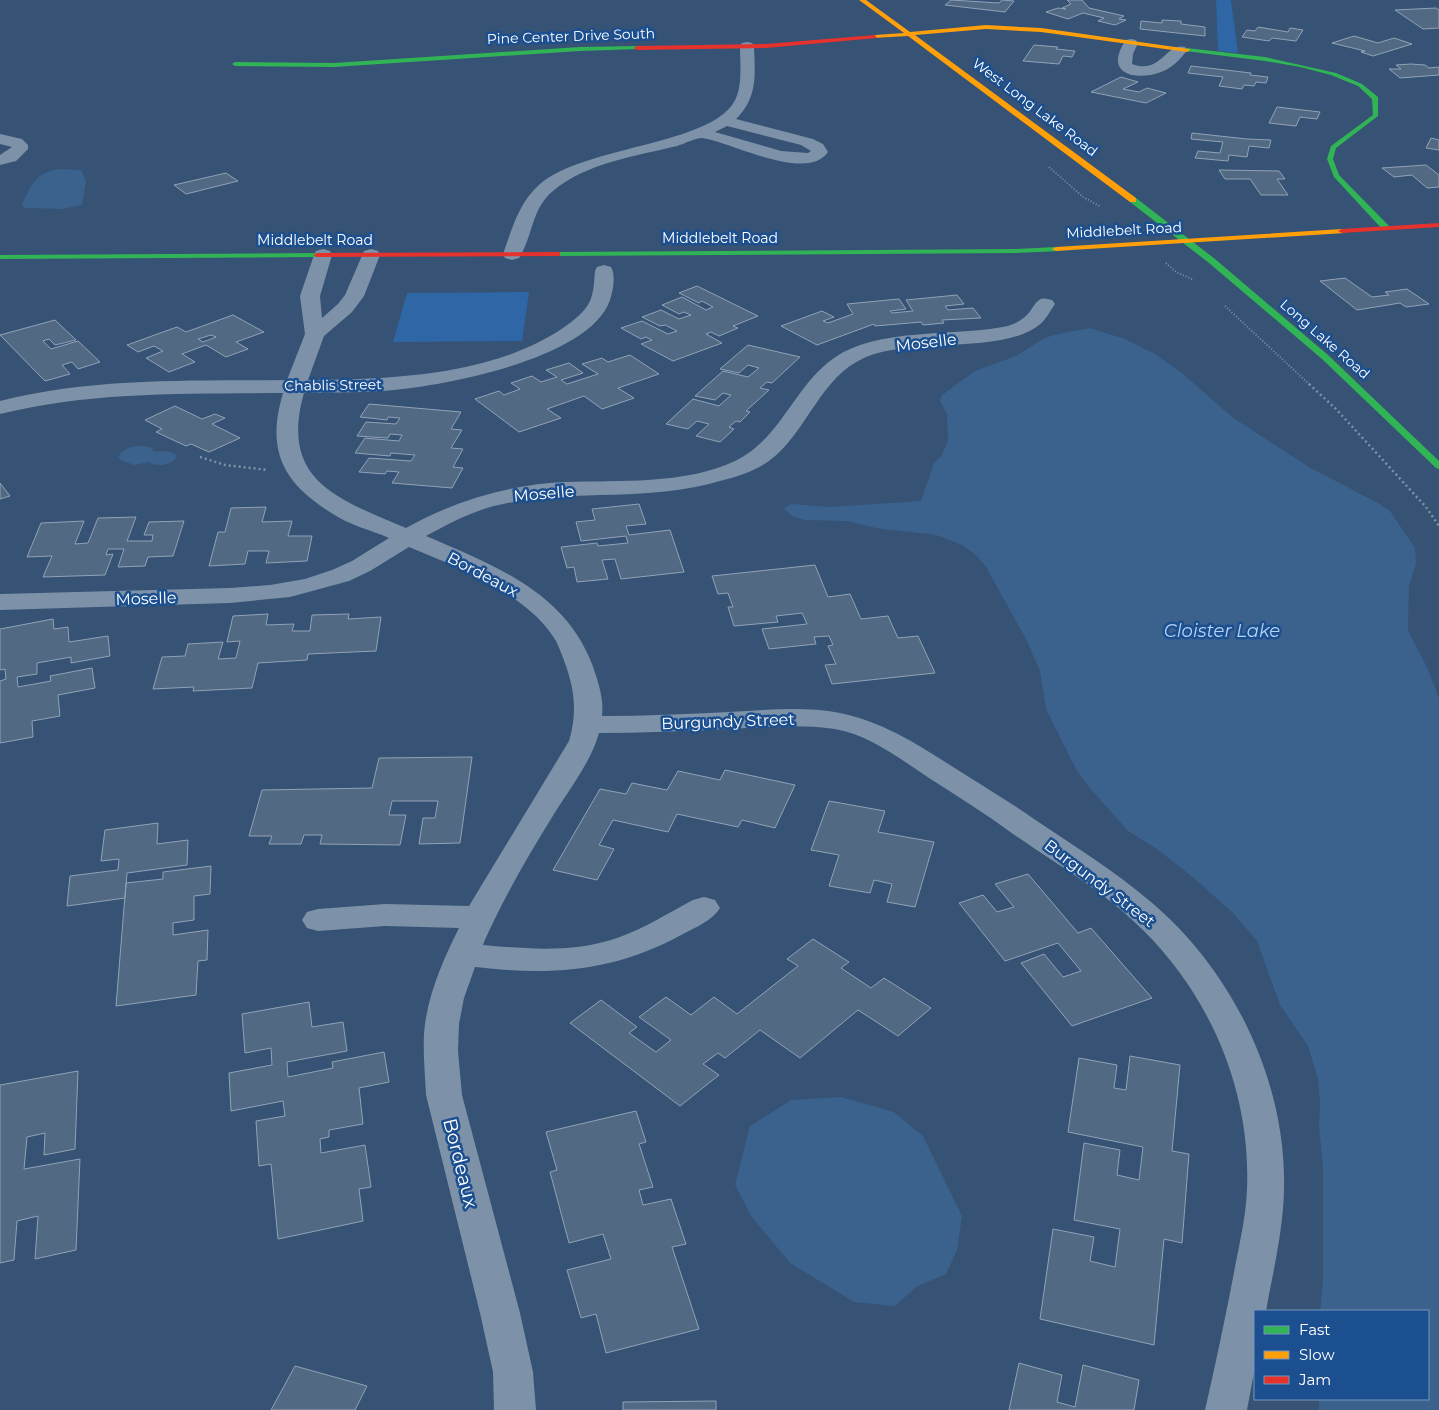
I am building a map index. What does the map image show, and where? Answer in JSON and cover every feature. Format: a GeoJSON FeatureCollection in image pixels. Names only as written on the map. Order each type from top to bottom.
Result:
{"type":"FeatureCollection","features":[{"type":"Feature","properties":{"kind":"street","name":"West Long Lake Road"},"geometry":{"type":"LineString","coordinates":[[862,0],[908,32],[1187,241]]}},
{"type":"Feature","properties":{"kind":"street","name":"Pine Center Drive South"},"geometry":{"type":"LineString","coordinates":[[235,64],[334,64],[580,49],[748,46],[851,40],[908,32],[962,28],[1041,30],[1180,50],[1292,63],[1338,75],[1368,89],[1376,100],[1378,108],[1375,117],[1334,147],[1330,159],[1336,176],[1386,228]]}},
{"type":"Feature","properties":{"kind":"street"},"geometry":{"type":"LineString","coordinates":[[1131,43],[1126,50],[1125,66],[1142,71],[1162,68],[1180,50]]}},
{"type":"Feature","properties":{"kind":"street"},"geometry":{"type":"LineString","coordinates":[[512,254],[521,226],[531,206],[546,188],[560,178],[612,157],[701,133],[727,121],[742,104],[747,75],[748,46]]}},
{"type":"Feature","properties":{"kind":"street"},"geometry":{"type":"LineString","coordinates":[[701,133],[780,156],[812,158],[820,152],[817,147],[807,142],[727,121]]}},
{"type":"Feature","properties":{"kind":"street"},"geometry":{"type":"LineString","coordinates":[[0,139],[16,142],[20,145],[20,149],[10,157],[0,160]]}},
{"type":"Feature","properties":{"kind":"street","name":"Middlebelt Road"},"geometry":{"type":"LineString","coordinates":[[0,257],[1016,251],[1439,225]]}},
{"type":"Feature","properties":{"kind":"street","name":"Long Lake Road"},"geometry":{"type":"LineString","coordinates":[[1187,241],[1325,357],[1439,466]]}},
{"type":"Feature","properties":{"kind":"street"},"geometry":{"type":"LineString","coordinates":[[316,334],[310,307],[310,296],[323,255]]}},
{"type":"Feature","properties":{"kind":"street","name":"Bordeaux"},"geometry":{"type":"LineString","coordinates":[[371,255],[354,296],[345,308],[316,334],[296,386],[285,434],[290,458],[302,479],[320,496],[342,510],[488,573],[517,589],[543,611],[566,636],[574,653],[590,701],[588,725],[574,759],[477,917],[462,954],[442,1022],[440,1059],[443,1086],[500,1313],[513,1372],[515,1410]]}},
{"type":"Feature","properties":{"kind":"street","name":"Chablis Street"},"geometry":{"type":"LineString","coordinates":[[7,406],[99,390],[416,382],[465,373],[534,351],[561,338],[588,316],[598,304],[603,287],[604,271]]}},
{"type":"Feature","properties":{"kind":"street","name":"Moselle"},"geometry":{"type":"LineString","coordinates":[[0,602],[217,596],[283,590],[325,582],[348,573],[372,561],[408,537],[456,512],[499,497],[545,490],[655,487],[682,484],[730,471],[747,464],[774,444],[830,371],[840,361],[852,355],[895,345],[1012,332],[1033,322],[1045,304]]}},
{"type":"Feature","properties":{"kind":"street"},"geometry":{"type":"LineString","coordinates":[[0,384],[7,406]]}},
{"type":"Feature","properties":{"kind":"street","name":"Burgundy Street"},"geometry":{"type":"LineString","coordinates":[[588,725],[640,725],[804,718],[836,721],[879,733],[982,798],[1078,863],[1155,923],[1199,974],[1222,1008],[1243,1052],[1256,1096],[1264,1142],[1266,1189],[1262,1223],[1226,1410]]}},
{"type":"Feature","properties":{"kind":"street"},"geometry":{"type":"LineString","coordinates":[[462,954],[545,962],[569,961],[599,956],[630,946],[704,908]]}},
{"type":"Feature","properties":{"kind":"street"},"geometry":{"type":"LineString","coordinates":[[318,920],[385,915],[477,917]]}},
{"type":"Feature","properties":{"kind":"path"},"geometry":{"type":"LineString","coordinates":[[1222,302],[1228,310],[1336,409],[1426,507],[1439,526]]}},
{"type":"Feature","properties":{"kind":"path"},"geometry":{"type":"LineString","coordinates":[[200,456],[225,465],[272,470]]}},
{"type":"Feature","properties":{"kind":"shaded area"},"geometry":{"type":"Polygon","coordinates":[[[1216,0],[1231,0],[1238,53],[1218,51],[1216,0]]]}},
{"type":"Feature","properties":{"kind":"shaded area"},"geometry":{"type":"Polygon","coordinates":[[[529,292],[522,341],[393,342],[407,293],[529,292]]]}},
{"type":"Feature","properties":{"kind":"water"},"geometry":{"type":"Polygon","coordinates":[[[60,169],[81,170],[86,181],[82,205],[62,209],[25,208],[22,205],[35,180],[45,173],[60,169]]]}},
{"type":"Feature","properties":{"kind":"water","name":"Cloister Lake"},"geometry":{"type":"Polygon","coordinates":[[[1090,328],[1125,339],[1155,354],[1182,373],[1232,417],[1309,467],[1390,511],[1415,548],[1416,564],[1409,586],[1408,631],[1427,667],[1439,698],[1439,1410],[1319,1410],[1319,1400],[1429,1400],[1429,1310],[1320,1310],[1323,1282],[1323,1168],[1319,1127],[1318,1079],[1308,1046],[1280,1005],[1257,941],[1233,913],[1195,879],[1157,849],[1128,831],[1088,786],[1076,769],[1046,709],[1040,671],[1027,641],[986,567],[976,555],[962,545],[936,535],[876,528],[846,521],[804,520],[792,516],[784,508],[791,504],[830,507],[921,501],[934,463],[942,455],[948,440],[947,414],[940,401],[942,395],[975,371],[1016,356],[1053,335],[1090,328]]]}},
{"type":"Feature","properties":{"kind":"water"},"geometry":{"type":"Polygon","coordinates":[[[145,446],[153,448],[152,451],[168,451],[177,456],[172,462],[162,465],[151,464],[150,462],[134,465],[120,460],[118,457],[123,451],[130,448],[145,446]]]}},
{"type":"Feature","properties":{"kind":"water"},"geometry":{"type":"Polygon","coordinates":[[[841,1097],[894,1112],[923,1136],[962,1216],[957,1250],[946,1274],[916,1287],[895,1306],[854,1302],[790,1263],[751,1216],[735,1185],[750,1126],[791,1100],[841,1097]]]}},
{"type":"Feature","properties":{"kind":"building"},"geometry":{"type":"Polygon","coordinates":[[[951,0],[999,3],[1002,0],[1014,1],[1005,12],[945,5],[951,0]]]}},
{"type":"Feature","properties":{"kind":"building"},"geometry":{"type":"Polygon","coordinates":[[[1067,0],[1082,0],[1089,8],[1124,16],[1119,19],[1126,20],[1115,25],[1098,21],[1104,18],[1083,13],[1068,19],[1046,12],[1058,8],[1066,9],[1062,8],[1071,4],[1067,0]]]}},
{"type":"Feature","properties":{"kind":"building"},"geometry":{"type":"Polygon","coordinates":[[[1436,8],[1439,10],[1439,28],[1423,29],[1395,10],[1436,8]]]}},
{"type":"Feature","properties":{"kind":"building"},"geometry":{"type":"Polygon","coordinates":[[[1162,20],[1181,21],[1181,24],[1205,27],[1205,36],[1140,29],[1141,21],[1162,23],[1162,20]]]}},
{"type":"Feature","properties":{"kind":"building"},"geometry":{"type":"Polygon","coordinates":[[[1258,27],[1288,32],[1290,28],[1303,30],[1296,41],[1272,38],[1269,41],[1242,37],[1247,30],[1255,31],[1258,27]]]}},
{"type":"Feature","properties":{"kind":"building"},"geometry":{"type":"Polygon","coordinates":[[[1354,36],[1378,43],[1394,38],[1412,44],[1373,56],[1361,52],[1365,51],[1332,43],[1354,36]]]}},
{"type":"Feature","properties":{"kind":"building"},"geometry":{"type":"Polygon","coordinates":[[[1034,45],[1075,51],[1072,57],[1063,56],[1059,64],[1023,61],[1034,45]]]}},
{"type":"Feature","properties":{"kind":"building"},"geometry":{"type":"Polygon","coordinates":[[[1396,65],[1425,65],[1429,68],[1439,67],[1439,75],[1400,78],[1389,69],[1401,69],[1396,65]]]}},
{"type":"Feature","properties":{"kind":"building"},"geometry":{"type":"Polygon","coordinates":[[[1191,66],[1251,73],[1250,75],[1268,77],[1266,83],[1256,82],[1254,86],[1244,85],[1242,89],[1219,86],[1223,77],[1188,73],[1191,66]]]}},
{"type":"Feature","properties":{"kind":"building"},"geometry":{"type":"Polygon","coordinates":[[[1121,77],[1138,82],[1123,89],[1139,92],[1147,88],[1166,93],[1146,103],[1091,92],[1121,77]]]}},
{"type":"Feature","properties":{"kind":"building"},"geometry":{"type":"Polygon","coordinates":[[[1277,107],[1320,112],[1317,119],[1300,117],[1296,126],[1269,123],[1277,107]]]}},
{"type":"Feature","properties":{"kind":"building"},"geometry":{"type":"Polygon","coordinates":[[[1192,133],[1271,140],[1269,148],[1249,146],[1247,157],[1229,155],[1228,161],[1195,158],[1198,151],[1220,153],[1223,142],[1191,139],[1192,133]]]}},
{"type":"Feature","properties":{"kind":"building"},"geometry":{"type":"Polygon","coordinates":[[[1431,138],[1439,140],[1439,150],[1426,148],[1431,138]]]}},
{"type":"Feature","properties":{"kind":"building"},"geometry":{"type":"Polygon","coordinates":[[[1426,165],[1439,175],[1439,187],[1427,188],[1412,175],[1394,177],[1382,168],[1426,165]]]}},
{"type":"Feature","properties":{"kind":"building"},"geometry":{"type":"Polygon","coordinates":[[[1219,170],[1279,171],[1285,179],[1277,179],[1288,195],[1261,195],[1250,179],[1225,179],[1219,170]]]}},
{"type":"Feature","properties":{"kind":"building"},"geometry":{"type":"Polygon","coordinates":[[[226,173],[238,181],[186,194],[174,185],[226,173]]]}},
{"type":"Feature","properties":{"kind":"building"},"geometry":{"type":"Polygon","coordinates":[[[1345,278],[1372,297],[1389,295],[1385,292],[1407,289],[1429,304],[1406,307],[1400,303],[1357,310],[1320,281],[1345,278]]]}},
{"type":"Feature","properties":{"kind":"building"},"geometry":{"type":"Polygon","coordinates":[[[697,286],[758,316],[733,326],[738,328],[719,336],[711,332],[706,334],[722,343],[673,361],[641,344],[652,340],[646,337],[641,339],[621,328],[642,321],[668,334],[677,331],[665,325],[660,326],[642,317],[661,310],[679,319],[691,315],[684,312],[679,314],[662,305],[682,297],[706,310],[713,307],[702,301],[699,303],[679,293],[697,286]]]}},
{"type":"Feature","properties":{"kind":"building"},"geometry":{"type":"Polygon","coordinates":[[[957,295],[964,304],[945,306],[948,310],[973,308],[981,318],[942,320],[944,323],[923,325],[921,322],[875,326],[874,324],[817,345],[781,326],[822,311],[834,317],[823,321],[828,323],[853,314],[847,304],[899,299],[906,309],[890,311],[892,313],[913,311],[906,300],[957,295]]]}},
{"type":"Feature","properties":{"kind":"building"},"geometry":{"type":"Polygon","coordinates":[[[233,315],[264,332],[236,342],[248,349],[226,357],[206,345],[182,354],[195,362],[169,372],[146,358],[163,351],[154,346],[138,352],[127,345],[177,327],[186,332],[233,315]],[[211,335],[198,339],[203,342],[216,337],[211,335]]]}},
{"type":"Feature","properties":{"kind":"building"},"geometry":{"type":"Polygon","coordinates":[[[55,320],[76,340],[55,345],[49,339],[43,341],[51,349],[78,341],[100,362],[78,369],[72,362],[62,365],[70,374],[45,381],[0,335],[55,320]]]}},
{"type":"Feature","properties":{"kind":"building"},"geometry":{"type":"Polygon","coordinates":[[[748,345],[800,357],[772,383],[767,382],[760,388],[769,390],[746,411],[750,412],[740,422],[736,421],[729,427],[734,429],[720,442],[696,436],[709,424],[697,421],[688,429],[666,424],[693,399],[719,406],[731,395],[723,393],[715,400],[695,396],[723,371],[748,377],[759,368],[748,365],[739,373],[720,369],[748,345]]]}},
{"type":"Feature","properties":{"kind":"building"},"geometry":{"type":"Polygon","coordinates":[[[630,355],[659,374],[618,388],[634,398],[602,409],[584,396],[547,409],[561,418],[519,432],[475,399],[499,391],[504,395],[520,389],[511,383],[532,376],[541,382],[557,377],[546,370],[569,363],[583,373],[561,380],[567,384],[598,374],[582,364],[602,358],[608,362],[630,355]]]}},
{"type":"Feature","properties":{"kind":"building"},"geometry":{"type":"Polygon","coordinates":[[[369,404],[461,412],[451,429],[462,430],[451,448],[463,449],[453,467],[463,468],[452,488],[392,483],[399,472],[387,471],[385,474],[359,472],[369,458],[411,461],[415,455],[391,453],[390,456],[355,453],[365,438],[399,441],[402,435],[390,434],[388,438],[357,436],[366,422],[396,424],[400,418],[388,417],[387,420],[360,417],[369,404]]]}},
{"type":"Feature","properties":{"kind":"building"},"geometry":{"type":"Polygon","coordinates":[[[175,406],[202,419],[215,414],[225,418],[212,424],[240,438],[209,452],[191,444],[186,446],[156,432],[162,429],[145,420],[175,406]]]}},
{"type":"Feature","properties":{"kind":"building"},"geometry":{"type":"Polygon","coordinates":[[[0,483],[10,496],[0,499],[0,483]]]}},
{"type":"Feature","properties":{"kind":"building"},"geometry":{"type":"Polygon","coordinates":[[[639,504],[646,524],[626,526],[629,535],[670,530],[684,572],[621,579],[615,559],[602,560],[608,579],[577,582],[574,567],[567,568],[561,547],[597,543],[598,546],[628,543],[626,536],[581,541],[576,522],[595,520],[592,509],[639,504]]]}},
{"type":"Feature","properties":{"kind":"building"},"geometry":{"type":"Polygon","coordinates":[[[266,507],[262,522],[292,521],[288,536],[312,536],[307,561],[266,563],[269,551],[248,551],[245,564],[209,566],[218,532],[225,532],[231,508],[266,507]]]}},
{"type":"Feature","properties":{"kind":"building"},"geometry":{"type":"Polygon","coordinates":[[[136,517],[127,541],[152,541],[153,535],[144,535],[149,522],[184,521],[173,556],[148,557],[145,566],[118,567],[124,549],[108,549],[106,555],[113,554],[105,575],[43,577],[52,556],[27,557],[41,523],[84,521],[75,544],[88,543],[98,518],[136,517]]]}},
{"type":"Feature","properties":{"kind":"building"},"geometry":{"type":"Polygon","coordinates":[[[815,565],[828,597],[850,594],[861,619],[888,616],[898,638],[918,636],[935,673],[832,684],[825,665],[836,664],[828,646],[833,645],[829,636],[814,637],[816,644],[769,649],[762,629],[807,624],[802,613],[776,616],[778,622],[734,626],[728,607],[733,607],[728,593],[718,594],[712,576],[815,565]]]}},
{"type":"Feature","properties":{"kind":"building"},"geometry":{"type":"Polygon","coordinates":[[[268,614],[266,625],[294,624],[292,631],[310,631],[312,615],[349,614],[348,619],[381,617],[376,651],[308,654],[307,660],[258,663],[252,688],[193,691],[194,687],[153,689],[162,657],[185,656],[188,644],[223,642],[218,659],[236,658],[240,641],[227,642],[233,616],[268,614]]]}},
{"type":"Feature","properties":{"kind":"building"},"geometry":{"type":"Polygon","coordinates":[[[53,619],[54,629],[68,627],[69,642],[108,636],[110,656],[71,663],[71,657],[37,663],[37,674],[17,677],[18,687],[51,681],[50,676],[92,668],[95,688],[58,695],[60,716],[32,721],[33,737],[0,743],[0,681],[6,679],[5,669],[0,670],[0,629],[53,619]]]}},
{"type":"Feature","properties":{"kind":"building"},"geometry":{"type":"Polygon","coordinates":[[[472,757],[460,843],[419,844],[423,818],[435,818],[438,801],[392,801],[389,815],[406,815],[400,845],[320,844],[322,835],[304,835],[301,844],[269,844],[272,836],[249,836],[262,790],[372,788],[379,758],[472,757]]]}},
{"type":"Feature","properties":{"kind":"building"},"geometry":{"type":"Polygon","coordinates":[[[725,770],[795,785],[775,828],[742,820],[738,827],[677,814],[668,832],[613,820],[599,845],[614,849],[597,880],[553,870],[600,789],[626,794],[632,783],[667,790],[678,771],[720,780],[725,770]]]}},
{"type":"Feature","properties":{"kind":"building"},"geometry":{"type":"Polygon","coordinates":[[[829,801],[885,811],[878,832],[934,842],[915,907],[887,902],[892,884],[874,880],[870,893],[829,886],[839,855],[811,850],[829,801]]]}},
{"type":"Feature","properties":{"kind":"building"},"geometry":{"type":"Polygon","coordinates":[[[158,823],[157,844],[188,840],[187,865],[127,873],[125,898],[67,906],[70,876],[118,870],[119,859],[101,861],[105,830],[158,823]]]}},
{"type":"Feature","properties":{"kind":"building"},"geometry":{"type":"Polygon","coordinates":[[[211,866],[210,894],[194,896],[194,920],[173,923],[173,935],[208,930],[207,960],[198,961],[196,995],[116,1006],[126,883],[163,879],[163,872],[211,866]]]}},
{"type":"Feature","properties":{"kind":"building"},"geometry":{"type":"Polygon","coordinates":[[[1028,874],[1078,933],[1091,928],[1152,998],[1072,1026],[1021,963],[1044,954],[1063,977],[1081,971],[1058,943],[1005,961],[959,903],[983,895],[997,912],[1014,907],[995,884],[1028,874]]]}},
{"type":"Feature","properties":{"kind":"building"},"geometry":{"type":"Polygon","coordinates":[[[813,939],[849,962],[841,968],[871,988],[884,978],[931,1008],[898,1036],[858,1010],[800,1058],[760,1030],[725,1058],[718,1053],[703,1064],[719,1075],[680,1106],[570,1023],[601,1000],[637,1027],[629,1033],[656,1052],[671,1040],[639,1017],[666,997],[691,1015],[714,997],[737,1014],[798,966],[787,959],[813,939]]]}},
{"type":"Feature","properties":{"kind":"building"},"geometry":{"type":"Polygon","coordinates":[[[309,1002],[312,1027],[343,1022],[347,1051],[287,1062],[288,1077],[333,1068],[332,1062],[384,1052],[389,1082],[359,1088],[363,1124],[329,1130],[329,1137],[320,1139],[321,1153],[365,1145],[371,1187],[359,1189],[363,1221],[278,1239],[271,1164],[259,1166],[256,1121],[285,1116],[283,1101],[231,1111],[229,1073],[272,1065],[271,1048],[245,1053],[242,1014],[309,1002]]]}},
{"type":"Feature","properties":{"kind":"building"},"geometry":{"type":"Polygon","coordinates":[[[1130,1056],[1180,1065],[1172,1151],[1189,1154],[1182,1243],[1164,1239],[1154,1345],[1040,1319],[1053,1229],[1094,1237],[1090,1261],[1115,1267],[1120,1229],[1074,1220],[1084,1143],[1120,1150],[1117,1175],[1139,1180],[1143,1147],[1068,1132],[1079,1058],[1117,1065],[1114,1088],[1126,1090],[1130,1056]]]}},
{"type":"Feature","properties":{"kind":"building"},"geometry":{"type":"Polygon","coordinates":[[[78,1071],[75,1149],[44,1155],[45,1133],[27,1137],[24,1169],[80,1159],[76,1250],[35,1259],[38,1216],[17,1221],[14,1260],[0,1263],[0,1085],[78,1071]]]}},
{"type":"Feature","properties":{"kind":"building"},"geometry":{"type":"Polygon","coordinates":[[[636,1111],[646,1142],[639,1144],[653,1187],[639,1190],[643,1205],[671,1199],[686,1244],[672,1247],[699,1329],[606,1353],[596,1314],[581,1318],[567,1270],[611,1259],[603,1234],[569,1243],[550,1172],[557,1170],[546,1132],[636,1111]]]}},
{"type":"Feature","properties":{"kind":"building"},"geometry":{"type":"Polygon","coordinates":[[[1019,1363],[1062,1375],[1057,1402],[1075,1407],[1083,1365],[1139,1380],[1134,1410],[1009,1410],[1019,1363]]]}},
{"type":"Feature","properties":{"kind":"building"},"geometry":{"type":"Polygon","coordinates":[[[295,1366],[367,1386],[355,1410],[271,1410],[295,1366]]]}},
{"type":"Feature","properties":{"kind":"building"},"geometry":{"type":"Polygon","coordinates":[[[716,1401],[716,1410],[623,1410],[623,1402],[716,1401]]]}},
{"type":"Feature","properties":{"kind":"traffic: fast"},"geometry":{"type":"LineString","coordinates":[[235,64],[334,65],[580,49],[637,48]]}},
{"type":"Feature","properties":{"kind":"traffic: fast"},"geometry":{"type":"LineString","coordinates":[[1187,50],[1265,59],[1333,74],[1360,85],[1376,99],[1376,115],[1363,127],[1333,147],[1330,159],[1336,176],[1386,228]]}},
{"type":"Feature","properties":{"kind":"traffic: fast"},"geometry":{"type":"LineString","coordinates":[[1133,200],[1212,261],[1325,357],[1439,466]]}},
{"type":"Feature","properties":{"kind":"traffic: fast"},"geometry":{"type":"LineString","coordinates":[[557,254],[1016,251],[1056,249]]}},
{"type":"Feature","properties":{"kind":"traffic: fast"},"geometry":{"type":"LineString","coordinates":[[0,257],[317,255]]}},
{"type":"Feature","properties":{"kind":"traffic: slow"},"geometry":{"type":"LineString","coordinates":[[862,0],[987,90],[1133,200]]}},
{"type":"Feature","properties":{"kind":"traffic: slow"},"geometry":{"type":"LineString","coordinates":[[875,37],[986,27],[1041,30],[1187,50]]}},
{"type":"Feature","properties":{"kind":"traffic: slow"},"geometry":{"type":"LineString","coordinates":[[1056,249],[1342,231]]}},
{"type":"Feature","properties":{"kind":"traffic: jam"},"geometry":{"type":"LineString","coordinates":[[637,48],[766,46],[875,37]]}},
{"type":"Feature","properties":{"kind":"traffic: jam"},"geometry":{"type":"LineString","coordinates":[[1342,231],[1439,225]]}},
{"type":"Feature","properties":{"kind":"traffic: jam"},"geometry":{"type":"LineString","coordinates":[[317,255],[557,254]]}}]}
